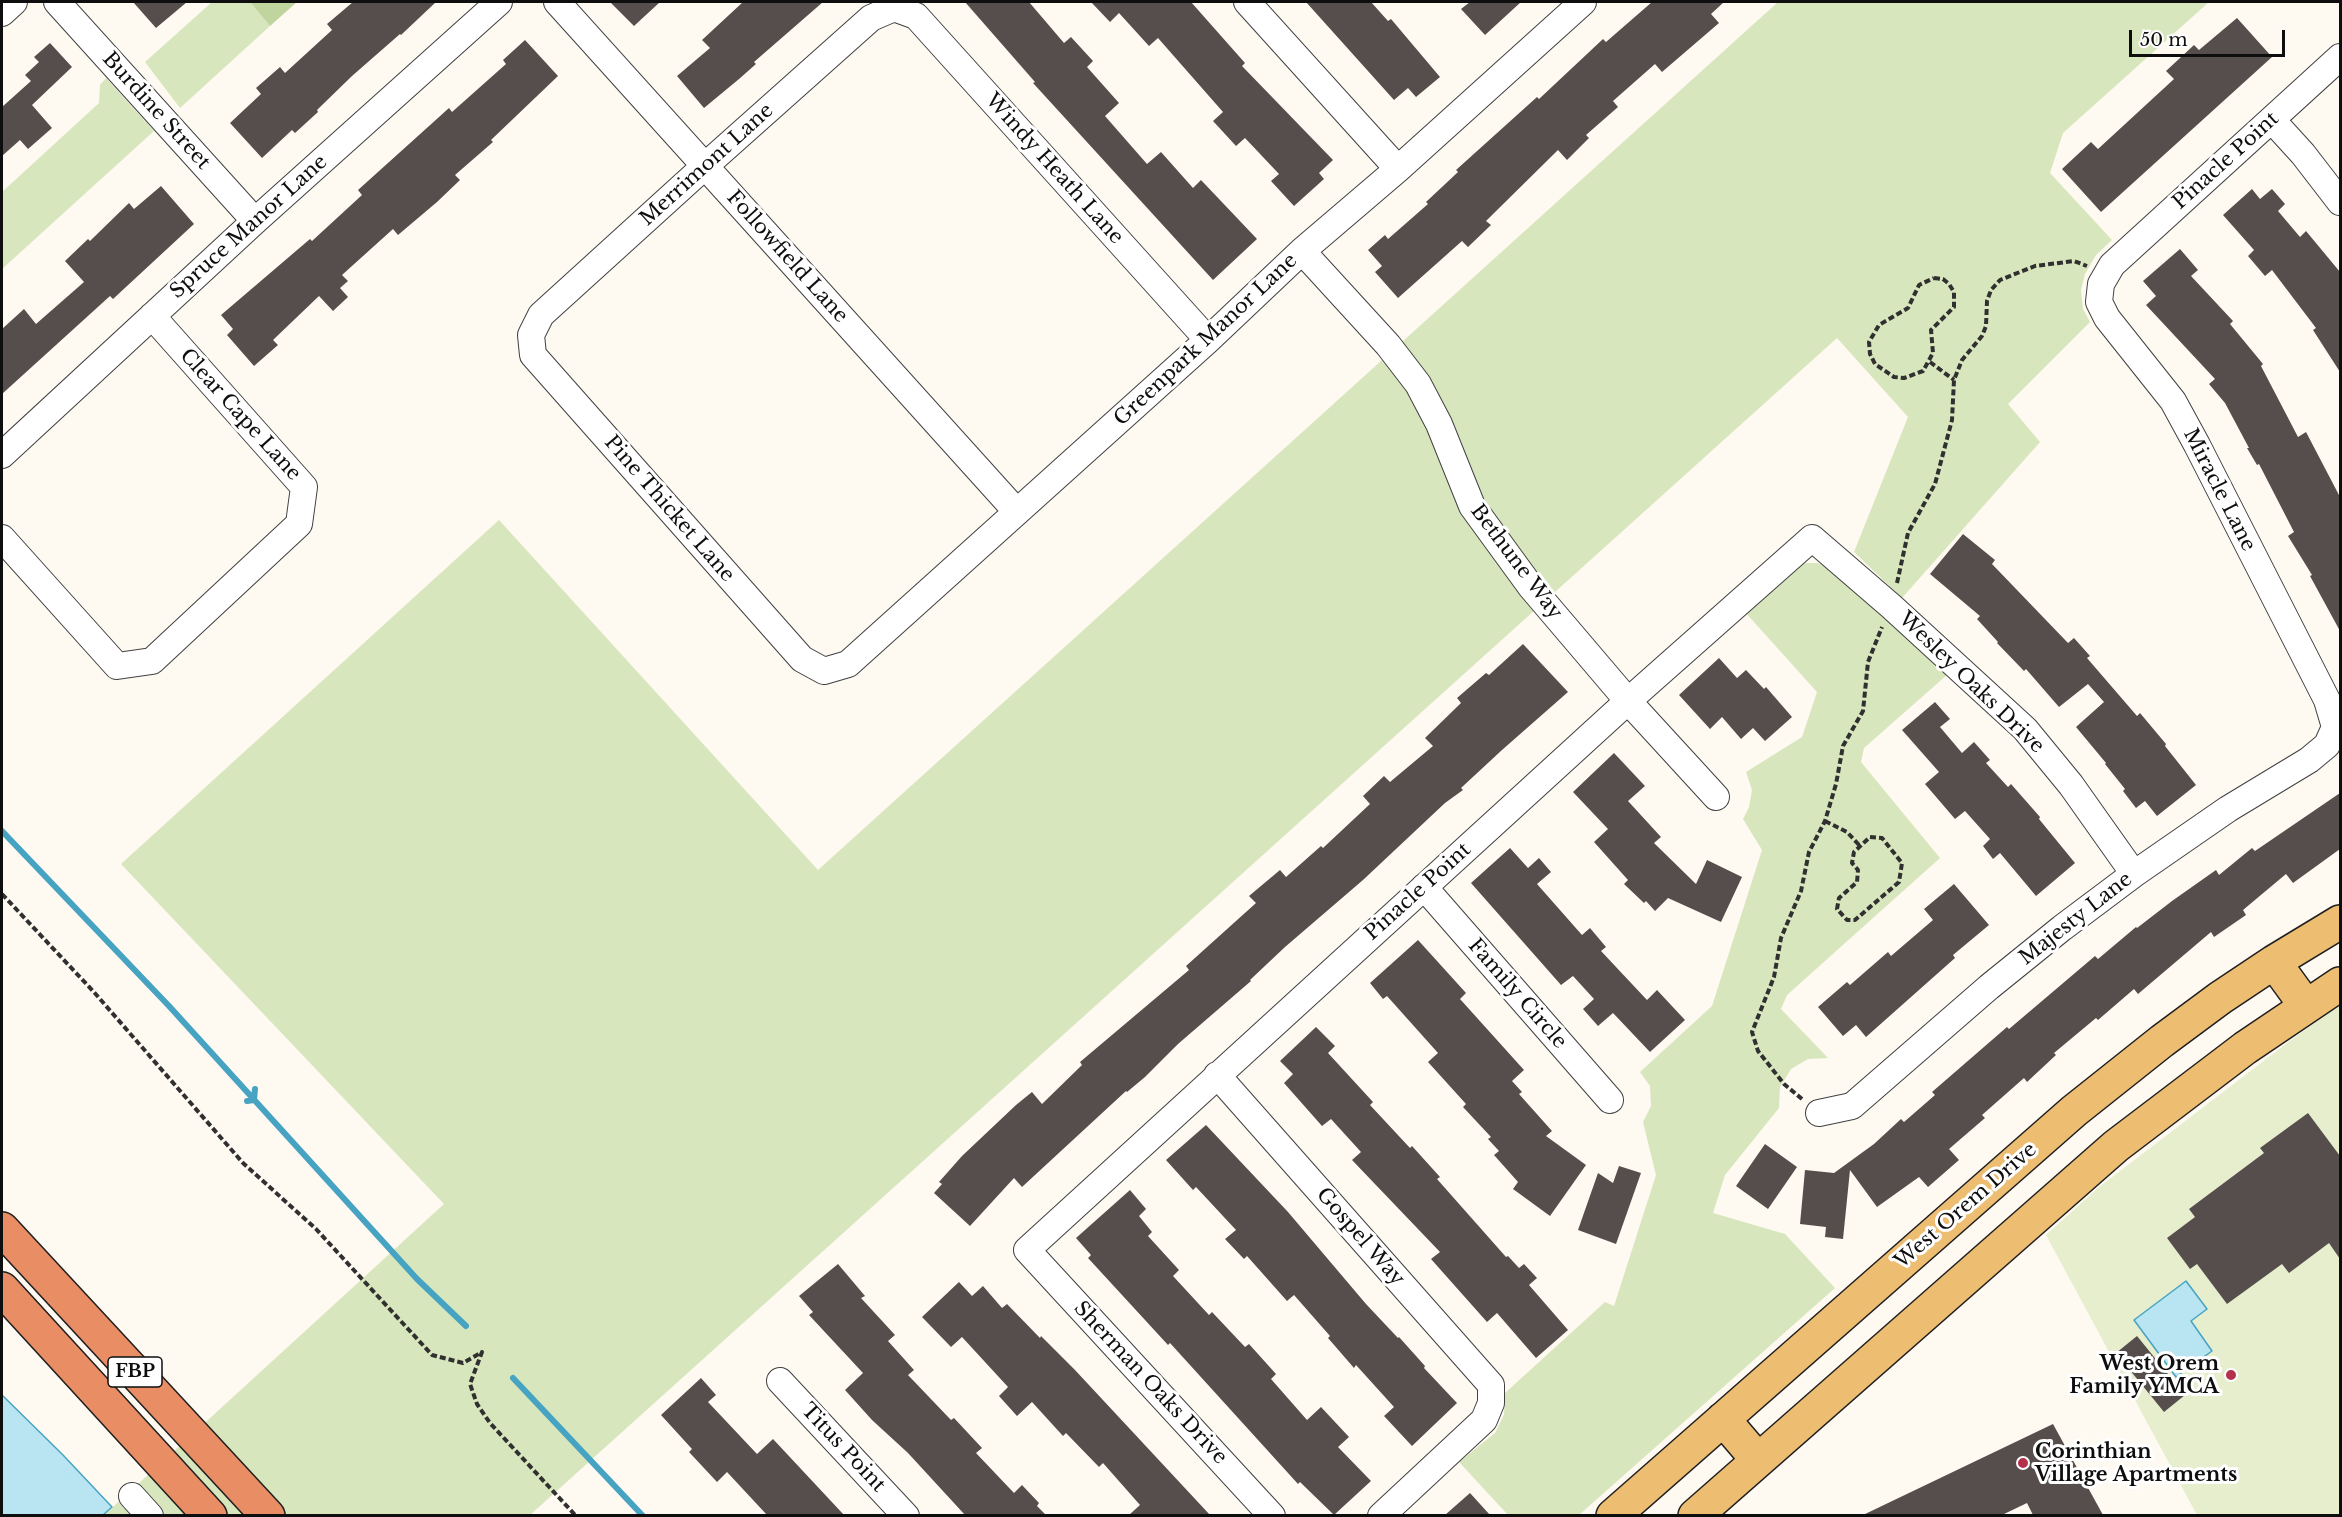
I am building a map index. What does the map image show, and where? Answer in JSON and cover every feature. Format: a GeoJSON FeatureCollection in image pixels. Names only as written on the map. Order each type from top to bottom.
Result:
{"type":"FeatureCollection","features":[{"type":"Feature","properties":{"kind":"highway","name":"FBP"},"geometry":{"type":"LineString","coordinates":[[2,1229],[268,1515]]}},
{"type":"Feature","properties":{"kind":"highway","name":"FBP"},"geometry":{"type":"LineString","coordinates":[[2,1289],[210,1515]]}},
{"type":"Feature","properties":{"kind":"main road","name":"West Orem Drive"},"geometry":{"type":"LineString","coordinates":[[1613,1515],[2074,1111],[2162,1041],[2274,962],[2340,922]]}},
{"type":"Feature","properties":{"kind":"main road"},"geometry":{"type":"LineString","coordinates":[[2274,962],[2306,1006]]}},
{"type":"Feature","properties":{"kind":"main road"},"geometry":{"type":"LineString","coordinates":[[1695,1515],[2116,1146],[2209,1074],[2340,984]]}},
{"type":"Feature","properties":{"kind":"main road"},"geometry":{"type":"LineString","coordinates":[[1723,1419],[1758,1460]]}},
{"type":"Feature","properties":{"kind":"street"},"geometry":{"type":"LineString","coordinates":[[2,13],[14,2]]}},
{"type":"Feature","properties":{"kind":"street","name":"Burdine Street"},"geometry":{"type":"LineString","coordinates":[[57,2],[255,221]]}},
{"type":"Feature","properties":{"kind":"street","name":"Spruce Manor Lane"},"geometry":{"type":"LineString","coordinates":[[2,455],[255,221],[498,2]]}},
{"type":"Feature","properties":{"kind":"street","name":"Followfield Lane"},"geometry":{"type":"LineString","coordinates":[[557,2],[1017,512]]}},
{"type":"Feature","properties":{"kind":"street"},"geometry":{"type":"LineString","coordinates":[[1247,2],[1398,169]]}},
{"type":"Feature","properties":{"kind":"street","name":"Greenpark Manor Lane"},"geometry":{"type":"LineString","coordinates":[[824,670],[848,664],[1208,340],[1302,251],[1398,169],[1583,2]]}},
{"type":"Feature","properties":{"kind":"street","name":"Merrimont Lane"},"geometry":{"type":"LineString","coordinates":[[531,335],[541,315],[705,166],[871,18],[894,8]]}},
{"type":"Feature","properties":{"kind":"street","name":"Windy Heath Lane"},"geometry":{"type":"LineString","coordinates":[[894,8],[916,16],[1208,340]]}},
{"type":"Feature","properties":{"kind":"street","name":"Pinacle Point"},"geometry":{"type":"LineString","coordinates":[[2112,265],[2340,57]]}},
{"type":"Feature","properties":{"kind":"street"},"geometry":{"type":"LineString","coordinates":[[2272,120],[2303,154],[2340,202]]}},
{"type":"Feature","properties":{"kind":"street","name":"Bethune Way"},"geometry":{"type":"LineString","coordinates":[[1302,251],[1388,345],[1418,384],[1438,424],[1472,507],[1531,587],[1628,700],[1716,797]]}},
{"type":"Feature","properties":{"kind":"street","name":"Miracle Lane"},"geometry":{"type":"LineString","coordinates":[[2112,265],[2101,284],[2099,302],[2107,318],[2172,401],[2187,428],[2327,700],[2335,727]]}},
{"type":"Feature","properties":{"kind":"street","name":"Clear Cape Lane"},"geometry":{"type":"LineString","coordinates":[[2,538],[117,666],[152,661],[299,524],[304,487],[152,316]]}},
{"type":"Feature","properties":{"kind":"street","name":"Pine Thicket Lane"},"geometry":{"type":"LineString","coordinates":[[531,335],[533,355],[801,659],[824,670]]}},
{"type":"Feature","properties":{"kind":"street","name":"Pinacle Point"},"geometry":{"type":"LineString","coordinates":[[1028,1250],[1628,700],[1812,538]]}},
{"type":"Feature","properties":{"kind":"street","name":"Wesley Oaks Drive"},"geometry":{"type":"LineString","coordinates":[[1812,538],[1892,607],[2025,729],[2071,786],[2134,874]]}},
{"type":"Feature","properties":{"kind":"street","name":"Majesty Lane"},"geometry":{"type":"LineString","coordinates":[[1819,1113],[1852,1106],[1989,987],[2062,928],[2134,874],[2228,809],[2309,760],[2327,745],[2335,727]]}},
{"type":"Feature","properties":{"kind":"street","name":"Family Circle"},"geometry":{"type":"LineString","coordinates":[[1424,888],[1610,1100]]}},
{"type":"Feature","properties":{"kind":"street","name":"Gospel Way"},"geometry":{"type":"LineString","coordinates":[[1217,1075],[1491,1385],[1491,1403],[1484,1420],[1381,1515]]}},
{"type":"Feature","properties":{"kind":"street","name":"Sherman Oaks Drive"},"geometry":{"type":"LineString","coordinates":[[1028,1250],[1272,1515]]}},
{"type":"Feature","properties":{"kind":"street","name":"Titus Point"},"geometry":{"type":"LineString","coordinates":[[780,1380],[906,1515]]}},
{"type":"Feature","properties":{"kind":"street"},"geometry":{"type":"LineString","coordinates":[[132,1496],[150,1515]]}},
{"type":"Feature","properties":{"kind":"path"},"geometry":{"type":"LineString","coordinates":[[1819,1113],[1784,1084],[1758,1051],[1752,1032],[1774,978],[1780,938],[1801,891],[1809,852],[1824,821],[1836,784],[1843,746],[1863,711],[1868,662],[1892,607],[1908,533],[1935,484],[1952,420],[1954,380],[1962,360],[1982,336],[1986,326],[1987,301],[1991,290],[2000,280],[2035,266],[2053,263],[2074,261],[2090,267],[2112,265]]}},
{"type":"Feature","properties":{"kind":"path"},"geometry":{"type":"LineString","coordinates":[[1934,278],[1943,279],[1949,284],[1956,301],[1949,314],[1931,330],[1933,353],[1930,362],[1923,371],[1914,376],[1894,377],[1875,364],[1870,354],[1869,342],[1879,325],[1908,308],[1919,285],[1934,278]]}},
{"type":"Feature","properties":{"kind":"path"},"geometry":{"type":"LineString","coordinates":[[1930,362],[1954,380]]}},
{"type":"Feature","properties":{"kind":"path"},"geometry":{"type":"LineString","coordinates":[[1824,821],[1847,832],[1860,846]]}},
{"type":"Feature","properties":{"kind":"path"},"geometry":{"type":"LineString","coordinates":[[1870,837],[1882,838],[1902,863],[1901,872],[1899,882],[1855,920],[1847,920],[1837,909],[1839,898],[1857,882],[1858,870],[1852,863],[1854,852],[1860,846],[1870,837]]}},
{"type":"Feature","properties":{"kind":"path"},"geometry":{"type":"LineString","coordinates":[[2,894],[93,991],[243,1163],[316,1229],[432,1355],[463,1363],[482,1352],[470,1384],[477,1404],[490,1424],[576,1515]]}},
{"type":"Feature","properties":{"kind":"green space"},"geometry":{"type":"Polygon","coordinates":[[[212,2],[250,2],[270,26],[180,108],[145,62],[212,2]]]}},
{"type":"Feature","properties":{"kind":"green space"},"geometry":{"type":"Polygon","coordinates":[[[250,2],[297,2],[270,26],[250,2]]]}},
{"type":"Feature","properties":{"kind":"green space"},"geometry":{"type":"Polygon","coordinates":[[[1778,2],[2209,2],[2063,133],[2050,173],[2112,240],[2096,255],[2085,274],[2081,290],[2083,309],[2090,322],[2008,404],[2040,442],[1902,598],[1854,552],[1908,417],[1837,338],[530,1515],[103,1516],[444,1204],[121,864],[499,520],[818,870],[1778,2]]]}},
{"type":"Feature","properties":{"kind":"green space"},"geometry":{"type":"Polygon","coordinates":[[[106,78],[154,131],[2,269],[2,192],[99,103],[100,85],[106,78]]]}},
{"type":"Feature","properties":{"kind":"green space"},"geometry":{"type":"Polygon","coordinates":[[[1803,563],[1818,563],[1831,570],[1948,674],[1864,748],[1861,762],[1940,858],[1787,995],[1781,1009],[1828,1058],[1808,1059],[1791,1069],[1780,1087],[1779,1108],[1725,1175],[1713,1213],[1785,1234],[1835,1288],[1579,1515],[1508,1515],[1459,1462],[1495,1433],[1504,1415],[1505,1393],[1605,1302],[1614,1306],[1656,1175],[1643,1122],[1651,1106],[1650,1086],[1640,1072],[1712,1006],[1762,850],[1743,819],[1749,807],[1752,790],[1746,772],[1802,737],[1817,692],[1744,611],[1790,569],[1803,563]]]}},
{"type":"Feature","properties":{"kind":"green space","name":"West Orem Family YMCA"},"geometry":{"type":"Polygon","coordinates":[[[2340,1005],[2340,1515],[2197,1515],[2046,1235],[2098,1188],[2340,1005]]]}},
{"type":"Feature","properties":{"kind":"water"},"geometry":{"type":"Polygon","coordinates":[[[2186,1281],[2207,1309],[2191,1321],[2212,1351],[2176,1377],[2134,1320],[2186,1281]]]}},
{"type":"Feature","properties":{"kind":"water"},"geometry":{"type":"Polygon","coordinates":[[[2,1395],[112,1507],[103,1515],[2,1515],[2,1395]]]}},
{"type":"Feature","properties":{"kind":"building"},"geometry":{"type":"Polygon","coordinates":[[[133,2],[187,2],[156,28],[133,2]]]}},
{"type":"Feature","properties":{"kind":"building"},"geometry":{"type":"Polygon","coordinates":[[[353,2],[436,2],[352,76],[295,133],[292,130],[262,158],[230,123],[261,94],[256,88],[280,67],[285,73],[332,30],[327,24],[353,2]]]}},
{"type":"Feature","properties":{"kind":"building"},"geometry":{"type":"Polygon","coordinates":[[[610,2],[660,2],[634,26],[610,2]]]}},
{"type":"Feature","properties":{"kind":"building"},"geometry":{"type":"Polygon","coordinates":[[[743,2],[823,2],[704,108],[677,76],[710,48],[702,40],[743,2]]]}},
{"type":"Feature","properties":{"kind":"building"},"geometry":{"type":"Polygon","coordinates":[[[965,2],[1029,2],[1064,43],[1071,37],[1093,61],[1087,67],[1119,103],[1105,116],[1147,164],[1161,152],[1193,188],[1201,180],[1257,239],[1213,280],[1033,83],[1035,82],[965,2]]]}},
{"type":"Feature","properties":{"kind":"building"},"geometry":{"type":"Polygon","coordinates":[[[1091,2],[1191,2],[1245,63],[1242,66],[1333,160],[1319,173],[1324,179],[1294,206],[1271,181],[1279,174],[1245,138],[1236,146],[1213,121],[1223,112],[1158,38],[1149,46],[1119,13],[1110,22],[1091,2]]]}},
{"type":"Feature","properties":{"kind":"building"},"geometry":{"type":"Polygon","coordinates":[[[1306,2],[1371,2],[1388,21],[1391,19],[1440,77],[1416,97],[1408,88],[1394,100],[1306,2]]]}},
{"type":"Feature","properties":{"kind":"building"},"geometry":{"type":"Polygon","coordinates":[[[1470,2],[1521,2],[1485,35],[1461,9],[1470,2]]]}},
{"type":"Feature","properties":{"kind":"building"},"geometry":{"type":"Polygon","coordinates":[[[1652,2],[1724,2],[1711,14],[1719,23],[1662,72],[1655,64],[1613,101],[1618,107],[1586,135],[1589,138],[1567,160],[1558,150],[1486,221],[1491,225],[1468,247],[1462,241],[1398,298],[1375,272],[1382,266],[1368,250],[1385,235],[1388,239],[1428,204],[1426,202],[1458,172],[1456,170],[1537,97],[1539,99],[1603,39],[1606,42],[1652,2]]]}},
{"type":"Feature","properties":{"kind":"building"},"geometry":{"type":"Polygon","coordinates":[[[2237,18],[2272,57],[2101,212],[2062,169],[2091,142],[2098,149],[2174,79],[2166,71],[2194,45],[2199,50],[2237,18]]]}},
{"type":"Feature","properties":{"kind":"building"},"geometry":{"type":"Polygon","coordinates":[[[525,40],[558,76],[491,140],[493,142],[455,175],[460,180],[437,202],[398,235],[393,229],[342,275],[348,281],[340,288],[348,297],[333,311],[319,296],[273,340],[278,345],[254,366],[227,335],[233,329],[221,315],[310,239],[312,241],[362,195],[358,190],[449,108],[452,112],[506,64],[503,60],[525,40]]]}},
{"type":"Feature","properties":{"kind":"building"},"geometry":{"type":"Polygon","coordinates":[[[50,43],[72,67],[32,105],[52,128],[28,149],[20,140],[2,156],[2,107],[31,81],[25,75],[39,62],[34,57],[50,43]]]}},
{"type":"Feature","properties":{"kind":"building"},"geometry":{"type":"Polygon","coordinates":[[[161,186],[194,224],[113,299],[110,296],[2,394],[2,329],[24,309],[36,324],[84,282],[65,261],[88,239],[90,241],[129,203],[134,209],[161,186]]]}},
{"type":"Feature","properties":{"kind":"building"},"geometry":{"type":"Polygon","coordinates":[[[2252,189],[2260,199],[2272,189],[2285,204],[2278,211],[2300,237],[2306,231],[2340,272],[2340,372],[2313,330],[2316,328],[2272,270],[2265,276],[2248,256],[2254,250],[2223,215],[2252,189]]]}},
{"type":"Feature","properties":{"kind":"building"},"geometry":{"type":"Polygon","coordinates":[[[2180,249],[2198,270],[2191,276],[2233,321],[2230,324],[2263,364],[2261,366],[2298,437],[2306,432],[2340,497],[2340,631],[2310,576],[2312,575],[2288,536],[2294,532],[2259,464],[2257,465],[2247,448],[2249,448],[2225,403],[2209,384],[2215,379],[2146,305],[2156,296],[2143,281],[2180,249]]]}},
{"type":"Feature","properties":{"kind":"building"},"geometry":{"type":"Polygon","coordinates":[[[1963,534],[1995,560],[1992,564],[2068,643],[2074,638],[2090,656],[2087,658],[2137,716],[2140,713],[2166,744],[2165,746],[2196,785],[2157,816],[2145,801],[2136,808],[2106,763],[2076,727],[2104,702],[2088,684],[2059,707],[2026,669],[2024,671],[1997,643],[1977,619],[1980,616],[1930,574],[1963,534]]]}},
{"type":"Feature","properties":{"kind":"building"},"geometry":{"type":"Polygon","coordinates":[[[1523,644],[1568,692],[1461,788],[1463,790],[1445,803],[1363,880],[1285,947],[1251,981],[1178,1044],[1145,1077],[1126,1091],[1022,1187],[1014,1178],[970,1226],[934,1193],[942,1184],[939,1182],[962,1156],[1016,1105],[1032,1092],[1042,1104],[1082,1065],[1080,1062],[1189,970],[1186,966],[1256,903],[1249,896],[1280,870],[1286,877],[1321,846],[1323,848],[1370,804],[1363,796],[1384,776],[1390,782],[1433,746],[1425,738],[1461,703],[1457,698],[1486,673],[1489,675],[1523,644]]]}},
{"type":"Feature","properties":{"kind":"building"},"geometry":{"type":"Polygon","coordinates":[[[1719,658],[1737,678],[1746,670],[1764,689],[1766,687],[1792,717],[1765,741],[1753,728],[1741,739],[1722,717],[1710,729],[1679,695],[1719,658]]]}},
{"type":"Feature","properties":{"kind":"building"},"geometry":{"type":"Polygon","coordinates":[[[1935,702],[1950,719],[1940,727],[1962,753],[1974,742],[1990,760],[1986,763],[2008,787],[2011,784],[2075,863],[2036,896],[2000,853],[1993,859],[1983,846],[1990,839],[1965,811],[1955,819],[1925,784],[1939,772],[1902,730],[1935,702]]]}},
{"type":"Feature","properties":{"kind":"building"},"geometry":{"type":"Polygon","coordinates":[[[1614,753],[1645,786],[1628,801],[1661,837],[1654,843],[1696,884],[1707,860],[1742,877],[1721,922],[1668,898],[1655,911],[1624,884],[1628,880],[1594,842],[1608,829],[1573,792],[1614,753]]]}},
{"type":"Feature","properties":{"kind":"building"},"geometry":{"type":"Polygon","coordinates":[[[2340,793],[2340,849],[2293,883],[2286,874],[2243,910],[2246,915],[2214,937],[2211,932],[2138,994],[2134,989],[2098,1020],[2096,1018],[2054,1053],[2056,1055],[2027,1082],[2024,1078],[1982,1115],[1985,1118],[1949,1149],[1959,1160],[1928,1187],[1919,1177],[1877,1207],[1850,1170],[1843,1239],[1825,1237],[1826,1227],[1800,1224],[1805,1170],[1834,1173],[1874,1144],[1901,1119],[1904,1122],[1935,1095],[1932,1092],[2007,1027],[2009,1029],[2095,956],[2098,959],[2136,927],[2216,870],[2219,875],[2252,848],[2255,851],[2340,793]]]}},
{"type":"Feature","properties":{"kind":"building"},"geometry":{"type":"Polygon","coordinates":[[[1510,848],[1528,868],[1539,858],[1551,872],[1537,884],[1582,935],[1590,928],[1606,947],[1601,951],[1647,1000],[1657,990],[1685,1020],[1650,1052],[1613,1013],[1598,1026],[1583,1009],[1594,999],[1573,976],[1561,985],[1471,883],[1510,848]]]}},
{"type":"Feature","properties":{"kind":"building"},"geometry":{"type":"Polygon","coordinates":[[[1954,884],[1989,925],[1953,955],[1955,958],[1866,1037],[1856,1025],[1843,1036],[1818,1007],[1847,982],[1850,985],[1888,952],[1891,956],[1933,920],[1924,909],[1954,884]]]}},
{"type":"Feature","properties":{"kind":"building"},"geometry":{"type":"Polygon","coordinates":[[[1418,940],[1466,993],[1460,999],[1524,1070],[1512,1081],[1522,1092],[1519,1094],[1552,1131],[1546,1136],[1586,1165],[1550,1216],[1513,1189],[1518,1182],[1494,1155],[1499,1151],[1488,1139],[1491,1137],[1463,1107],[1466,1104],[1428,1062],[1438,1053],[1387,996],[1383,999],[1370,983],[1418,940]]]}},
{"type":"Feature","properties":{"kind":"building"},"geometry":{"type":"Polygon","coordinates":[[[1316,1027],[1335,1046],[1328,1053],[1373,1102],[1370,1105],[1440,1177],[1437,1179],[1506,1257],[1508,1256],[1519,1268],[1524,1264],[1537,1278],[1529,1285],[1568,1330],[1536,1358],[1497,1313],[1487,1322],[1431,1259],[1440,1252],[1352,1160],[1361,1152],[1331,1119],[1322,1126],[1284,1083],[1293,1074],[1280,1061],[1316,1027]]]}},
{"type":"Feature","properties":{"kind":"building"},"geometry":{"type":"Polygon","coordinates":[[[2308,1113],[2340,1156],[2340,1259],[2329,1243],[2289,1273],[2282,1264],[2227,1304],[2197,1264],[2190,1269],[2167,1238],[2195,1217],[2189,1209],[2264,1153],[2260,1148],[2308,1113]]]}},
{"type":"Feature","properties":{"kind":"building"},"geometry":{"type":"Polygon","coordinates":[[[1206,1125],[1288,1212],[1366,1304],[1399,1337],[1457,1403],[1412,1446],[1384,1416],[1394,1407],[1356,1365],[1354,1368],[1294,1295],[1287,1301],[1247,1256],[1244,1259],[1225,1239],[1236,1230],[1196,1187],[1193,1190],[1166,1160],[1206,1125]]]}},
{"type":"Feature","properties":{"kind":"building"},"geometry":{"type":"Polygon","coordinates":[[[1765,1144],[1797,1167],[1768,1209],[1736,1186],[1765,1144]]]}},
{"type":"Feature","properties":{"kind":"building"},"geometry":{"type":"Polygon","coordinates":[[[1619,1166],[1641,1173],[1616,1244],[1578,1230],[1598,1173],[1613,1183],[1619,1166]]]}},
{"type":"Feature","properties":{"kind":"building"},"geometry":{"type":"Polygon","coordinates":[[[1130,1190],[1146,1209],[1139,1216],[1152,1232],[1148,1236],[1179,1270],[1173,1276],[1209,1315],[1212,1312],[1245,1347],[1249,1344],[1276,1374],[1271,1379],[1307,1420],[1321,1407],[1349,1437],[1338,1447],[1371,1481],[1334,1515],[1300,1482],[1298,1484],[1170,1343],[1168,1345],[1088,1258],[1091,1255],[1076,1238],[1130,1190]]]}},
{"type":"Feature","properties":{"kind":"building"},"geometry":{"type":"Polygon","coordinates":[[[838,1264],[865,1296],[861,1298],[895,1335],[888,1341],[914,1370],[908,1375],[951,1420],[954,1418],[982,1448],[976,1453],[1014,1493],[1022,1485],[1039,1503],[1037,1506],[1046,1515],[965,1515],[908,1453],[872,1420],[845,1390],[863,1373],[809,1315],[813,1312],[799,1296],[838,1264]]]}},
{"type":"Feature","properties":{"kind":"building"},"geometry":{"type":"Polygon","coordinates":[[[959,1282],[972,1296],[983,1286],[1002,1308],[1007,1304],[1075,1370],[1210,1515],[1129,1515],[1140,1505],[1103,1463],[1099,1467],[1066,1433],[1063,1436],[1032,1402],[1017,1416],[999,1396],[1008,1387],[962,1337],[951,1347],[922,1317],[959,1282]]]}},
{"type":"Feature","properties":{"kind":"building"},"geometry":{"type":"Polygon","coordinates":[[[2137,1336],[2185,1395],[2164,1412],[2116,1353],[2137,1336]]]}},
{"type":"Feature","properties":{"kind":"building"},"geometry":{"type":"Polygon","coordinates":[[[701,1378],[716,1395],[708,1402],[757,1454],[773,1439],[844,1515],[767,1515],[727,1472],[717,1482],[689,1452],[692,1449],[661,1415],[701,1378]]]}},
{"type":"Feature","properties":{"kind":"building","name":"Corinthian Village Apartments"},"geometry":{"type":"Polygon","coordinates":[[[2053,1424],[2103,1515],[2033,1515],[2027,1503],[2002,1515],[1863,1515],[2053,1424]]]}},
{"type":"Feature","properties":{"kind":"building"},"geometry":{"type":"Polygon","coordinates":[[[1470,1493],[1490,1515],[1445,1515],[1470,1493]]]}},
{"type":"Feature","properties":{"kind":"waterway"},"geometry":{"type":"LineString","coordinates":[[2,831],[169,1006],[417,1279],[466,1326]]}},
{"type":"Feature","properties":{"kind":"waterway"},"geometry":{"type":"LineString","coordinates":[[247,1101],[254,1100],[255,1089]]}},
{"type":"Feature","properties":{"kind":"waterway"},"geometry":{"type":"LineString","coordinates":[[513,1378],[643,1516]]}},
{"type":"Feature","properties":{"kind":"place","name":"West Orem Family YMCA"},"geometry":{"type":"Point","coordinates":[2231,1375]}},
{"type":"Feature","properties":{"kind":"place","name":"Corinthian Village Apartments"},"geometry":{"type":"Point","coordinates":[2023,1463]}}]}
